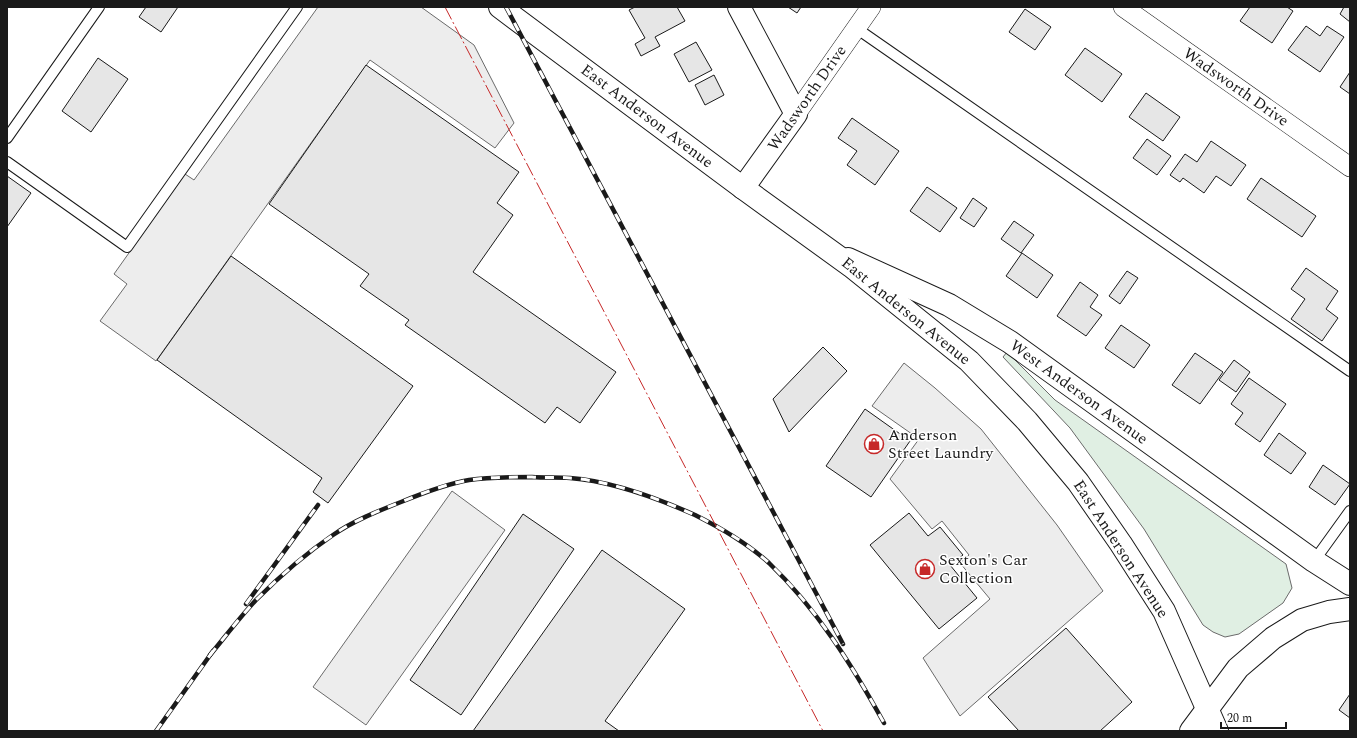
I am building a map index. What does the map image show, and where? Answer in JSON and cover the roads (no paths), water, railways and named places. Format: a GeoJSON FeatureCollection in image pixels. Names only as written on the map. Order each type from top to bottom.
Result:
{"type":"FeatureCollection","features":[{"type":"Feature","properties":{"kind":"street","name":"East Anderson Avenue"},"geometry":{"type":"LineString","coordinates":[[500,7],[743,188],[867,278],[969,361],[1026,421],[1078,482],[1164,611],[1217,731]]}},
{"type":"Feature","properties":{"kind":"street"},"geometry":{"type":"LineString","coordinates":[[739,7],[796,114]]}},
{"type":"Feature","properties":{"kind":"street","name":"Wadsworth Drive"},"geometry":{"type":"LineString","coordinates":[[743,188],[871,7]]}},
{"type":"Feature","properties":{"kind":"street","name":"Wadsworth Drive"},"geometry":{"type":"LineString","coordinates":[[1123,7],[1350,167]]}},
{"type":"Feature","properties":{"kind":"street","name":"West Anderson Avenue"},"geometry":{"type":"LineString","coordinates":[[827,249],[949,305],[1010,342],[1314,561],[1350,584]]}},
{"type":"Feature","properties":{"kind":"street"},"geometry":{"type":"LineString","coordinates":[[1191,731],[1238,668],[1273,638],[1302,620],[1329,612],[1350,609]]}},
{"type":"Feature","properties":{"kind":"lane"},"geometry":{"type":"LineString","coordinates":[[7,138],[99,7]]}},
{"type":"Feature","properties":{"kind":"lane"},"geometry":{"type":"LineString","coordinates":[[7,162],[127,247],[297,7]]}},
{"type":"Feature","properties":{"kind":"lane"},"geometry":{"type":"LineString","coordinates":[[856,28],[1350,371]]}},
{"type":"Feature","properties":{"kind":"lane"},"geometry":{"type":"LineString","coordinates":[[1314,561],[1350,511]]}},
{"type":"Feature","properties":{"kind":"railway"},"geometry":{"type":"LineString","coordinates":[[506,7],[843,644]]}},
{"type":"Feature","properties":{"kind":"railway"},"geometry":{"type":"LineString","coordinates":[[210,655],[238,620],[265,591],[323,542],[357,521],[418,495],[443,486],[469,480],[500,477],[570,478],[601,483],[634,491],[665,502],[705,520],[734,536],[752,549],[769,563],[803,599],[846,659],[884,723]]}},
{"type":"Feature","properties":{"kind":"railway"},"geometry":{"type":"LineString","coordinates":[[246,604],[318,505]]}},
{"type":"Feature","properties":{"kind":"railway"},"geometry":{"type":"LineString","coordinates":[[156,731],[213,651]]}},
{"type":"Feature","properties":{"kind":"place","name":"Anderson Street Laundry"},"geometry":{"type":"Point","coordinates":[874,444]}},
{"type":"Feature","properties":{"kind":"place","name":"Sexton's Car Collection"},"geometry":{"type":"Point","coordinates":[925,569]}}]}
